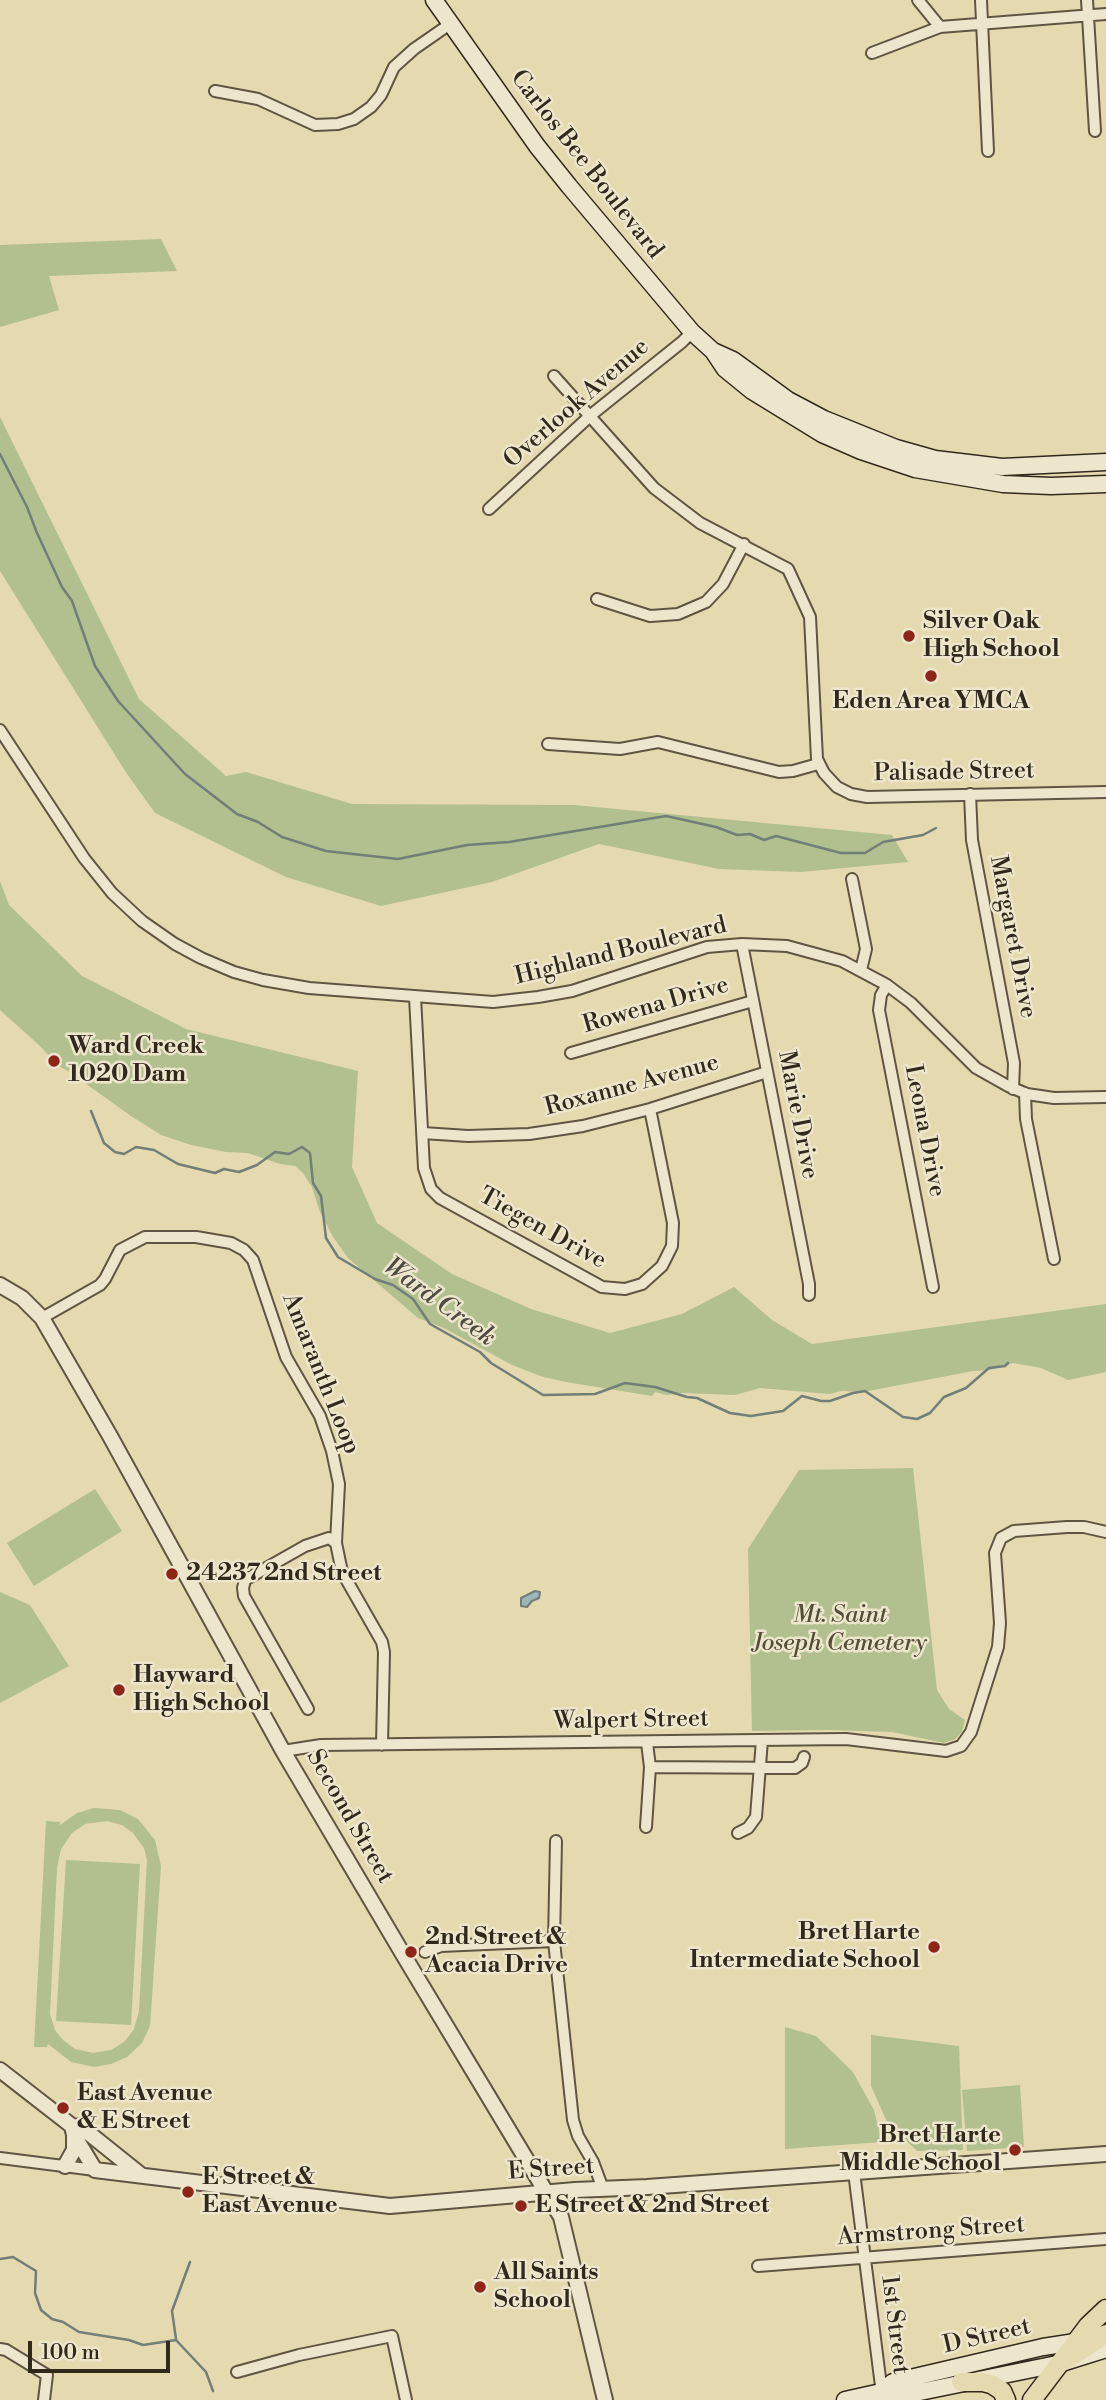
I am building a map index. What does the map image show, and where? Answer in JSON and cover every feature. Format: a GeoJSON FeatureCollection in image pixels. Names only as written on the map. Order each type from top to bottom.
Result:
{"type":"FeatureCollection","features":[{"type":"Feature","properties":{"kind":"main road","name":"Carlos Bee Boulevard"},"geometry":{"type":"LineString","coordinates":[[434,0],[537,146],[692,332],[713,351],[725,369],[752,391],[822,434],[900,465],[941,475],[1003,484],[1106,484]]}},
{"type":"Feature","properties":{"kind":"main road","name":"Carlos Bee Boulevard"},"geometry":{"type":"LineString","coordinates":[[713,351],[733,360],[788,400],[812,413],[860,436],[896,448],[935,458],[1002,467],[1106,462]]}},
{"type":"Feature","properties":{"kind":"main road"},"geometry":{"type":"LineString","coordinates":[[1032,2400],[1075,2343],[1106,2309]]}},
{"type":"Feature","properties":{"kind":"main road","name":"D Street"},"geometry":{"type":"LineString","coordinates":[[882,2396],[893,2382],[1043,2347],[1075,2343],[1106,2333]]}},
{"type":"Feature","properties":{"kind":"main road"},"geometry":{"type":"LineString","coordinates":[[1062,2362],[1106,2333]]}},
{"type":"Feature","properties":{"kind":"main road","name":"D Street"},"geometry":{"type":"LineString","coordinates":[[845,2400],[895,2397],[1062,2362],[1106,2349]]}},
{"type":"Feature","properties":{"kind":"main road"},"geometry":{"type":"LineString","coordinates":[[961,2382],[991,2384],[1002,2391],[1006,2400]]}},
{"type":"Feature","properties":{"kind":"street"},"geometry":{"type":"LineString","coordinates":[[918,0],[940,27]]}},
{"type":"Feature","properties":{"kind":"street"},"geometry":{"type":"LineString","coordinates":[[981,0],[988,151]]}},
{"type":"Feature","properties":{"kind":"street"},"geometry":{"type":"LineString","coordinates":[[1087,0],[1095,131]]}},
{"type":"Feature","properties":{"kind":"street"},"geometry":{"type":"LineString","coordinates":[[872,53],[940,27],[1106,14]]}},
{"type":"Feature","properties":{"kind":"street"},"geometry":{"type":"LineString","coordinates":[[215,91],[258,99],[315,125],[338,124],[371,107],[381,94],[394,67],[450,24]]}},
{"type":"Feature","properties":{"kind":"street","name":"Overlook Avenue"},"geometry":{"type":"LineString","coordinates":[[489,509],[591,415],[692,332]]}},
{"type":"Feature","properties":{"kind":"street"},"geometry":{"type":"LineString","coordinates":[[548,744],[620,749],[658,742],[779,772],[818,764],[810,617],[788,569],[700,523],[654,488],[554,376]]}},
{"type":"Feature","properties":{"kind":"street"},"geometry":{"type":"LineString","coordinates":[[597,599],[650,616],[678,614],[706,602],[723,584],[744,544]]}},
{"type":"Feature","properties":{"kind":"street","name":"Highland Boulevard"},"geometry":{"type":"LineString","coordinates":[[0,730],[98,877],[124,905],[175,944],[216,965],[263,980],[309,988],[485,1002],[538,998],[608,980],[687,952],[715,946],[766,944],[807,950],[842,961],[887,985],[911,1003],[976,1068],[1013,1089],[1054,1098],[1106,1097]]}},
{"type":"Feature","properties":{"kind":"street","name":"Palisade Street"},"geometry":{"type":"LineString","coordinates":[[818,764],[837,787],[858,796],[1106,792]]}},
{"type":"Feature","properties":{"kind":"street","name":"Margaret Drive"},"geometry":{"type":"LineString","coordinates":[[970,794],[972,840],[1014,1063],[1013,1089]]}},
{"type":"Feature","properties":{"kind":"street"},"geometry":{"type":"LineString","coordinates":[[852,879],[866,949],[861,970]]}},
{"type":"Feature","properties":{"kind":"street","name":"Marie Drive"},"geometry":{"type":"LineString","coordinates":[[742,944],[809,1295]]}},
{"type":"Feature","properties":{"kind":"street","name":"Leona Drive"},"geometry":{"type":"LineString","coordinates":[[887,985],[879,1010],[933,1287]]}},
{"type":"Feature","properties":{"kind":"street","name":"Tiegen Drive"},"geometry":{"type":"LineString","coordinates":[[415,997],[425,1174],[429,1185],[436,1194],[595,1285],[625,1289],[642,1284],[657,1273],[667,1259],[673,1240],[673,1223],[650,1109]]}},
{"type":"Feature","properties":{"kind":"street","name":"Rowena Drive"},"geometry":{"type":"LineString","coordinates":[[571,1053],[753,1001]]}},
{"type":"Feature","properties":{"kind":"street","name":"Roxanne Avenue"},"geometry":{"type":"LineString","coordinates":[[423,1133],[468,1136],[529,1134],[583,1126],[650,1109],[766,1072]]}},
{"type":"Feature","properties":{"kind":"street"},"geometry":{"type":"LineString","coordinates":[[1025,1093],[1026,1119],[1054,1259]]}},
{"type":"Feature","properties":{"kind":"street","name":"Amaranth Loop"},"geometry":{"type":"LineString","coordinates":[[42,1318],[100,1285],[106,1279],[120,1250],[145,1237],[196,1237],[232,1243],[244,1250],[253,1260],[286,1357],[320,1416],[332,1451],[339,1484],[336,1543],[342,1572],[382,1642],[382,1745]]}},
{"type":"Feature","properties":{"kind":"street","name":"Second Street"},"geometry":{"type":"LineString","coordinates":[[0,1286],[22,1297],[42,1318],[283,1751],[561,2217],[605,2400]]}},
{"type":"Feature","properties":{"kind":"street","name":"Walpert Street"},"geometry":{"type":"LineString","coordinates":[[283,1751],[321,1745],[762,1740],[864,1740],[946,1751],[961,1746],[971,1732],[998,1647],[1000,1623],[995,1553],[1001,1538],[1014,1531],[1067,1527],[1084,1527],[1106,1532]]}},
{"type":"Feature","properties":{"kind":"street"},"geometry":{"type":"LineString","coordinates":[[307,1709],[244,1596],[243,1588],[245,1580],[305,1546],[329,1538],[336,1543]]}},
{"type":"Feature","properties":{"kind":"street"},"geometry":{"type":"LineString","coordinates":[[738,1833],[748,1828],[756,1817],[762,1740]]}},
{"type":"Feature","properties":{"kind":"street"},"geometry":{"type":"LineString","coordinates":[[646,1826],[650,1768],[648,1743]]}},
{"type":"Feature","properties":{"kind":"street"},"geometry":{"type":"LineString","coordinates":[[650,1768],[795,1768],[802,1763],[804,1757]]}},
{"type":"Feature","properties":{"kind":"street"},"geometry":{"type":"LineString","coordinates":[[556,1841],[554,1941],[575,2128],[593,2162],[603,2189]]}},
{"type":"Feature","properties":{"kind":"street"},"geometry":{"type":"LineString","coordinates":[[425,1952],[441,1946],[554,1941]]}},
{"type":"Feature","properties":{"kind":"street"},"geometry":{"type":"LineString","coordinates":[[0,2070],[73,2131],[95,2170],[105,2158],[101,2143]]}},
{"type":"Feature","properties":{"kind":"street"},"geometry":{"type":"LineString","coordinates":[[73,2131],[81,2127],[142,2176]]}},
{"type":"Feature","properties":{"kind":"street"},"geometry":{"type":"LineString","coordinates":[[65,2166],[75,2150],[73,2131]]}},
{"type":"Feature","properties":{"kind":"street","name":"E Street"},"geometry":{"type":"LineString","coordinates":[[0,2158],[390,2206],[547,2192],[1106,2154]]}},
{"type":"Feature","properties":{"kind":"street","name":"1st Street"},"geometry":{"type":"LineString","coordinates":[[854,2172],[882,2396]]}},
{"type":"Feature","properties":{"kind":"street","name":"Armstrong Street"},"geometry":{"type":"LineString","coordinates":[[758,2266],[1106,2239]]}},
{"type":"Feature","properties":{"kind":"street"},"geometry":{"type":"LineString","coordinates":[[237,2372],[299,2355],[392,2336],[406,2400]]}},
{"type":"Feature","properties":{"kind":"street"},"geometry":{"type":"LineString","coordinates":[[0,2349],[47,2375],[44,2400]]}},
{"type":"Feature","properties":{"kind":"green space"},"geometry":{"type":"Polygon","coordinates":[[[161,239],[177,271],[49,276],[59,310],[0,327],[0,245],[161,239]]]}},
{"type":"Feature","properties":{"kind":"green space"},"geometry":{"type":"Polygon","coordinates":[[[0,417],[139,699],[226,776],[246,772],[352,804],[574,805],[892,835],[908,862],[801,872],[719,869],[599,844],[492,882],[381,906],[286,877],[155,813],[125,771],[0,571],[0,417]]]}},
{"type":"Feature","properties":{"kind":"green space"},"geometry":{"type":"Polygon","coordinates":[[[0,881],[9,905],[82,976],[186,1029],[358,1071],[352,1167],[377,1223],[452,1274],[531,1309],[610,1333],[682,1314],[734,1287],[772,1320],[812,1344],[1106,1304],[1106,1372],[1068,1380],[1041,1368],[1013,1363],[990,1370],[863,1392],[842,1391],[829,1394],[760,1388],[735,1395],[667,1395],[655,1392],[652,1396],[543,1377],[512,1365],[444,1328],[418,1318],[348,1258],[320,1212],[312,1187],[295,1166],[248,1153],[191,1145],[161,1135],[57,1065],[0,1010],[0,881]]]}},
{"type":"Feature","properties":{"kind":"green space","name":"Mt. Saint Joseph Cemetery"},"geometry":{"type":"Polygon","coordinates":[[[913,1468],[937,1690],[949,1709],[965,1720],[962,1732],[955,1739],[944,1743],[892,1732],[752,1731],[748,1549],[799,1470],[913,1468]]]}},
{"type":"Feature","properties":{"kind":"green space"},"geometry":{"type":"Polygon","coordinates":[[[95,1489],[122,1531],[34,1586],[7,1543],[95,1489]]]}},
{"type":"Feature","properties":{"kind":"green space"},"geometry":{"type":"Polygon","coordinates":[[[0,1592],[30,1605],[69,1666],[0,1703],[0,1592]]]}},
{"type":"Feature","properties":{"kind":"green space"},"geometry":{"type":"Polygon","coordinates":[[[94,1808],[120,1810],[138,1819],[155,1840],[161,1866],[150,2026],[142,2043],[127,2057],[94,2067],[71,2062],[48,2044],[47,2047],[34,2047],[46,1821],[60,1822],[60,1825],[77,1813],[94,1808]],[[107,1821],[85,1824],[72,1833],[61,1849],[57,1868],[50,2014],[55,2030],[63,2040],[75,2049],[93,2053],[111,2050],[124,2042],[134,2029],[139,2011],[147,1860],[144,1848],[133,1833],[122,1825],[107,1821]]]}},
{"type":"Feature","properties":{"kind":"green space"},"geometry":{"type":"Polygon","coordinates":[[[66,1860],[140,1864],[131,2025],[56,2021],[66,1860]]]}},
{"type":"Feature","properties":{"kind":"green space"},"geometry":{"type":"Polygon","coordinates":[[[785,2027],[816,2036],[853,2072],[874,2110],[882,2142],[785,2149],[785,2027]]]}},
{"type":"Feature","properties":{"kind":"green space"},"geometry":{"type":"Polygon","coordinates":[[[871,2035],[959,2046],[963,2150],[917,2151],[887,2122],[871,2086],[871,2035]]]}},
{"type":"Feature","properties":{"kind":"green space"},"geometry":{"type":"Polygon","coordinates":[[[1020,2085],[1024,2147],[967,2151],[962,2090],[1020,2085]]]}},
{"type":"Feature","properties":{"kind":"water"},"geometry":{"type":"Polygon","coordinates":[[[535,1591],[540,1592],[539,1598],[527,1607],[521,1606],[521,1598],[535,1591]]]}},
{"type":"Feature","properties":{"kind":"waterway"},"geometry":{"type":"LineString","coordinates":[[0,454],[62,587],[72,601],[95,666],[118,701],[185,774],[237,814],[258,822],[282,837],[326,851],[398,859],[467,845],[509,842],[666,816],[716,827],[737,835],[750,834],[764,840],[776,836],[841,853],[865,853],[883,842],[923,835],[936,828]]}},
{"type":"Feature","properties":{"kind":"waterway","name":"Ward Creek"},"geometry":{"type":"LineString","coordinates":[[91,1111],[104,1143],[115,1152],[124,1154],[136,1147],[154,1150],[178,1164],[215,1173],[224,1169],[239,1172],[257,1165],[275,1152],[289,1154],[302,1147],[310,1153],[313,1183],[321,1196],[326,1238],[338,1257],[375,1279],[393,1285],[413,1299],[430,1324],[480,1352],[491,1363],[543,1395],[595,1394],[625,1383],[655,1387],[697,1398],[730,1413],[751,1416],[783,1411],[802,1396],[830,1401],[865,1391],[903,1417],[917,1419],[930,1413],[944,1397],[966,1388],[989,1368],[1005,1366],[1008,1363]]}},
{"type":"Feature","properties":{"kind":"waterway"},"geometry":{"type":"LineString","coordinates":[[0,2259],[13,2257],[36,2271],[35,2293],[41,2310],[52,2319],[79,2332],[129,2340],[143,2345],[176,2340],[206,2372],[213,2391]]}},
{"type":"Feature","properties":{"kind":"waterway"},"geometry":{"type":"LineString","coordinates":[[176,2339],[172,2311],[190,2262]]}},
{"type":"Feature","properties":{"kind":"place","name":"Silver Oak High School"},"geometry":{"type":"Point","coordinates":[909,636]}},
{"type":"Feature","properties":{"kind":"place","name":"Eden Area YMCA"},"geometry":{"type":"Point","coordinates":[931,676]}},
{"type":"Feature","properties":{"kind":"place","name":"Ward Creek 1020 Dam"},"geometry":{"type":"Point","coordinates":[54,1061]}},
{"type":"Feature","properties":{"kind":"place","name":"24237 2nd Street"},"geometry":{"type":"Point","coordinates":[172,1574]}},
{"type":"Feature","properties":{"kind":"place","name":"Hayward High School"},"geometry":{"type":"Point","coordinates":[119,1690]}},
{"type":"Feature","properties":{"kind":"place","name":"Bret Harte Intermediate School"},"geometry":{"type":"Point","coordinates":[934,1947]}},
{"type":"Feature","properties":{"kind":"place","name":"2nd Street & Acacia Drive"},"geometry":{"type":"Point","coordinates":[411,1952]}},
{"type":"Feature","properties":{"kind":"place","name":"East Avenue & E Street"},"geometry":{"type":"Point","coordinates":[63,2108]}},
{"type":"Feature","properties":{"kind":"place","name":"Bret Harte Middle School"},"geometry":{"type":"Point","coordinates":[1015,2150]}},
{"type":"Feature","properties":{"kind":"place","name":"E Street & East Avenue"},"geometry":{"type":"Point","coordinates":[188,2192]}},
{"type":"Feature","properties":{"kind":"place","name":"E Street & 2nd Street"},"geometry":{"type":"Point","coordinates":[521,2206]}},
{"type":"Feature","properties":{"kind":"place","name":"All Saints School"},"geometry":{"type":"Point","coordinates":[480,2287]}}]}
